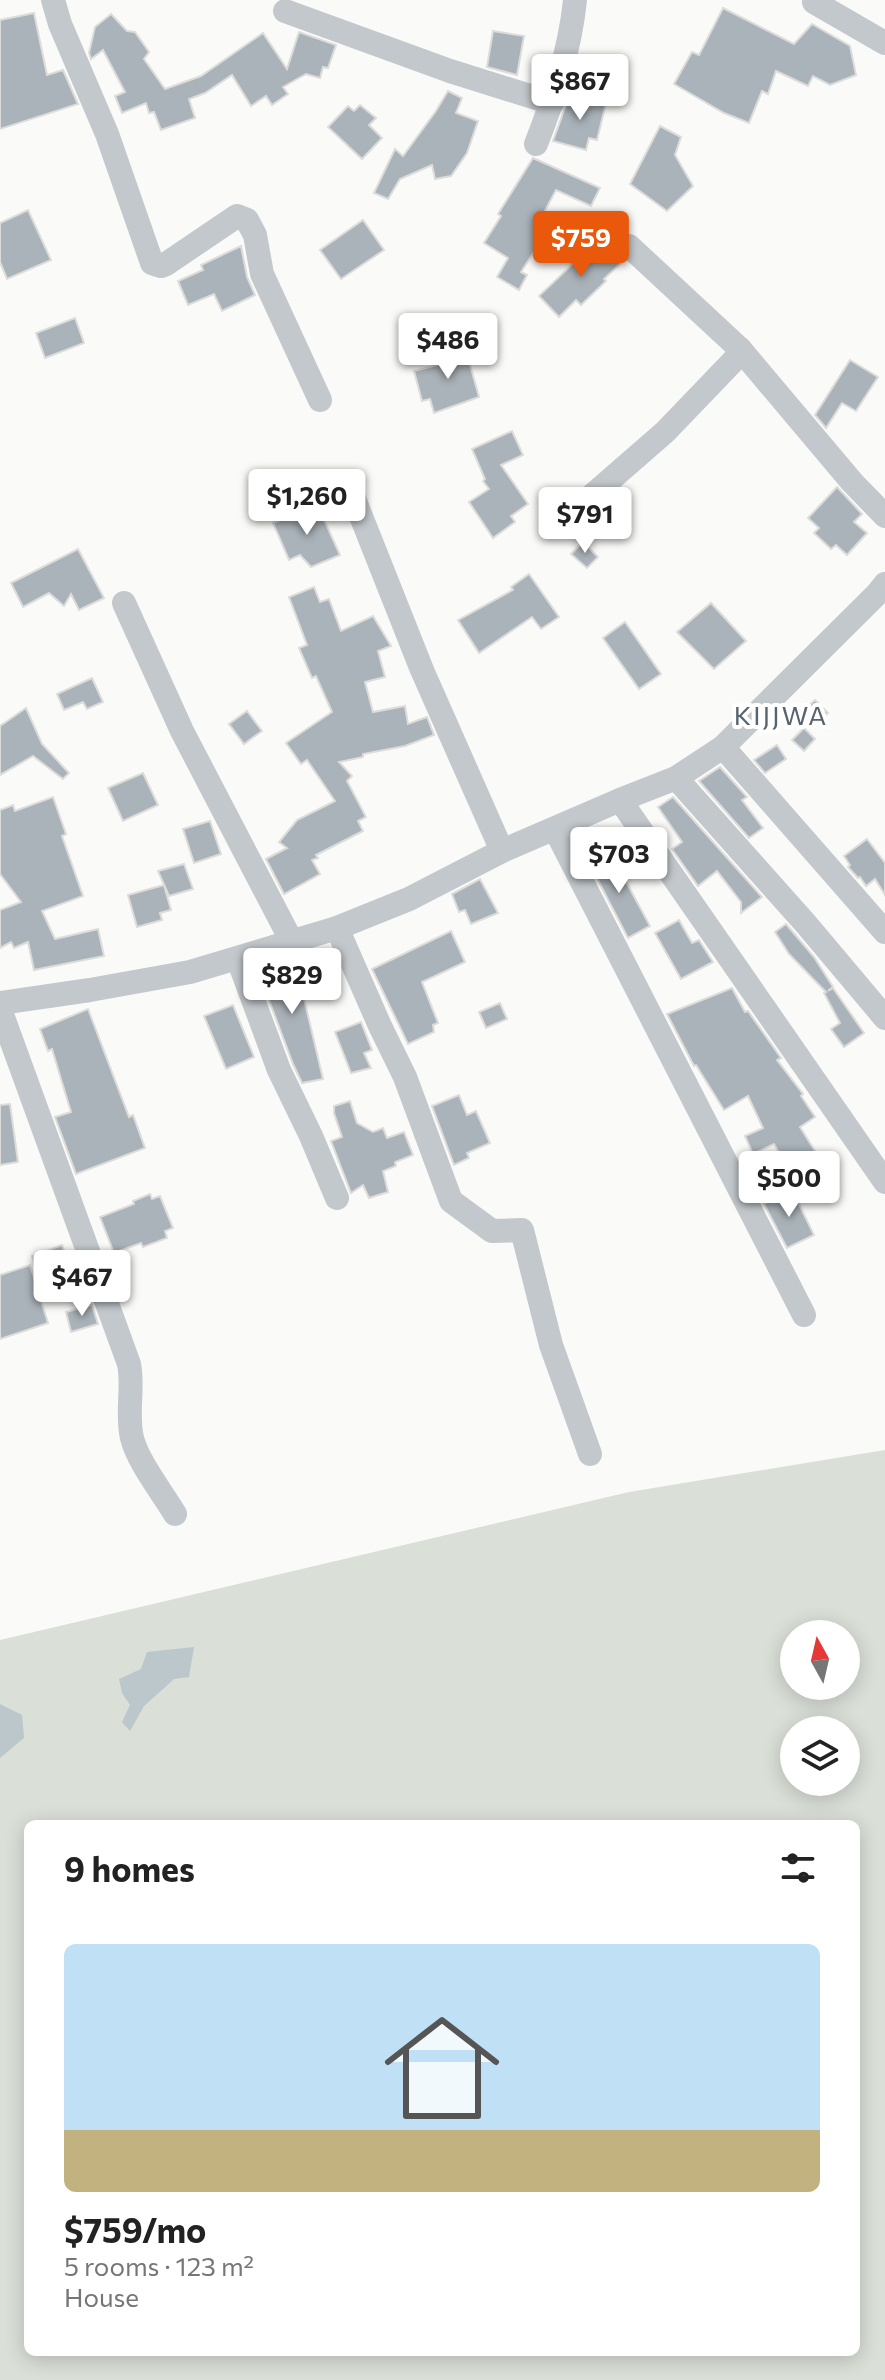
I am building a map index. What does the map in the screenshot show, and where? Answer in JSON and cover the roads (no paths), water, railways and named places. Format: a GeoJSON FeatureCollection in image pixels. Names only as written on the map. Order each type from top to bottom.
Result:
{"type":"FeatureCollection","features":[{"type":"Feature","properties":{"kind":"street"},"geometry":{"type":"LineString","coordinates":[[53,0],[60,24],[107,134],[152,263],[155,266],[166,264],[237,216],[247,220],[255,235],[262,274],[320,400]]}},
{"type":"Feature","properties":{"kind":"street"},"geometry":{"type":"LineString","coordinates":[[536,144],[552,103],[572,28],[575,0]]}},
{"type":"Feature","properties":{"kind":"street"},"geometry":{"type":"LineString","coordinates":[[814,2],[885,43]]}},
{"type":"Feature","properties":{"kind":"street"},"geometry":{"type":"LineString","coordinates":[[285,11],[450,71],[552,103]]}},
{"type":"Feature","properties":{"kind":"street"},"geometry":{"type":"LineString","coordinates":[[629,246],[740,349],[852,482],[885,516]]}},
{"type":"Feature","properties":{"kind":"street"},"geometry":{"type":"LineString","coordinates":[[580,506],[665,432],[738,356],[740,349]]}},
{"type":"Feature","properties":{"kind":"street"},"geometry":{"type":"LineString","coordinates":[[353,496],[422,670],[502,851]]}},
{"type":"Feature","properties":{"kind":"street"},"geometry":{"type":"LineString","coordinates":[[175,1514],[132,1438],[132,1378],[129,1364],[0,1006],[190,972],[337,928],[409,899],[502,851],[676,778],[723,747],[882,593]]}},
{"type":"Feature","properties":{"kind":"street"},"geometry":{"type":"LineString","coordinates":[[124,603],[182,731],[292,942]]}},
{"type":"Feature","properties":{"kind":"street"},"geometry":{"type":"LineString","coordinates":[[723,747],[885,932]]}},
{"type":"Feature","properties":{"kind":"street"},"geometry":{"type":"LineString","coordinates":[[676,778],[885,1018]]}},
{"type":"Feature","properties":{"kind":"street"},"geometry":{"type":"LineString","coordinates":[[620,800],[885,1182]]}},
{"type":"Feature","properties":{"kind":"street"},"geometry":{"type":"LineString","coordinates":[[555,829],[804,1315]]}},
{"type":"Feature","properties":{"kind":"street"},"geometry":{"type":"LineString","coordinates":[[337,928],[405,1077],[451,1201],[492,1231],[522,1230],[551,1345],[590,1454]]}},
{"type":"Feature","properties":{"kind":"street"},"geometry":{"type":"LineString","coordinates":[[238,959],[279,1070],[337,1198]]}},
{"type":"Feature","properties":{"kind":"district","name":"KIJJWA"},"geometry":{"type":"Point","coordinates":[781,716]}}]}
